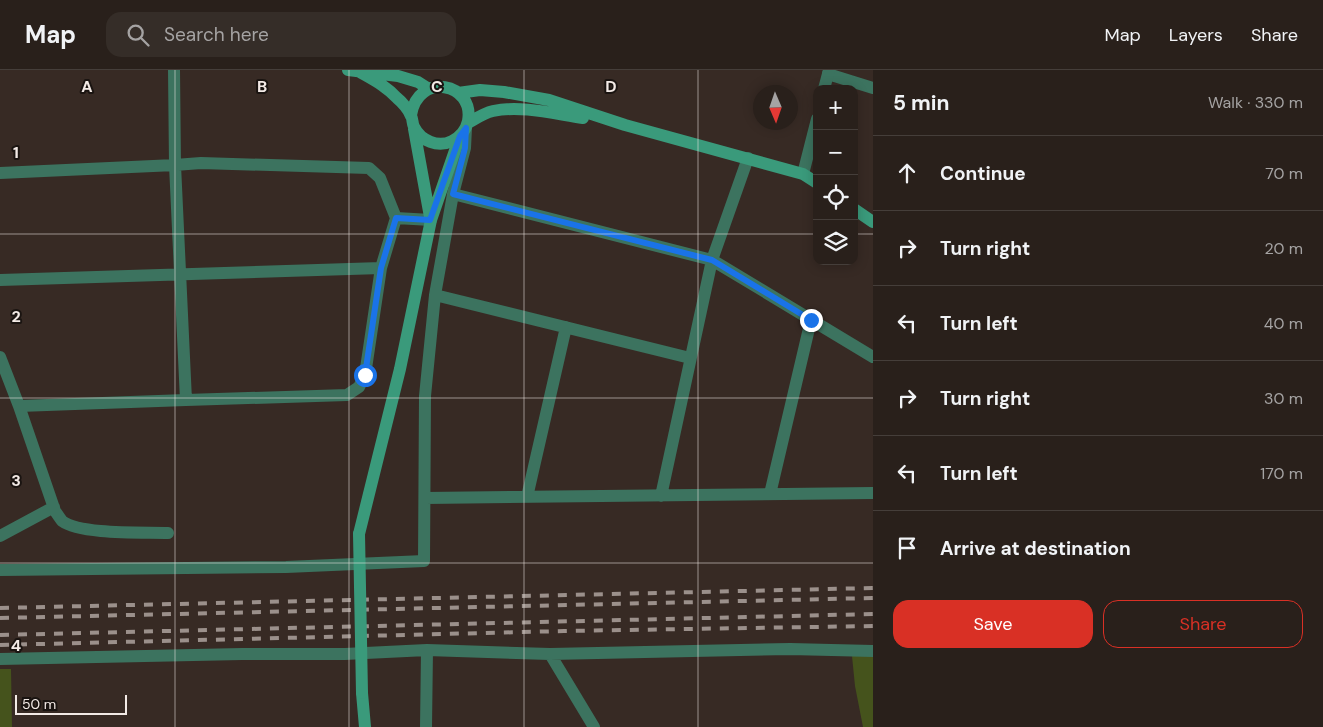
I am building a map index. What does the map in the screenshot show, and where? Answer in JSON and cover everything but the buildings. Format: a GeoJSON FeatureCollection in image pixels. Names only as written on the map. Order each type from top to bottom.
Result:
{"type":"FeatureCollection","features":[{"type":"Feature","properties":{"kind":"main road"},"geometry":{"type":"LineString","coordinates":[[354,71],[398,76],[418,82],[429,89]]}},
{"type":"Feature","properties":{"kind":"main road"},"geometry":{"type":"LineString","coordinates":[[354,71],[384,85],[399,99],[418,133],[430,142],[438,144],[453,140],[464,129],[491,111],[511,109],[543,111],[624,125]]}},
{"type":"Feature","properties":{"kind":"main road"},"geometry":{"type":"LineString","coordinates":[[365,727],[362,693],[358,534],[400,368],[430,220],[469,115],[464,99],[458,93],[444,87],[436,87],[422,93],[413,107],[413,121],[430,220]]}},
{"type":"Feature","properties":{"kind":"main road"},"geometry":{"type":"LineString","coordinates":[[458,93],[480,90],[549,100],[624,125],[803,174],[813,180]]}},
{"type":"Feature","properties":{"kind":"main road"},"geometry":{"type":"LineString","coordinates":[[858,212],[873,222]]}},
{"type":"Feature","properties":{"kind":"street"},"geometry":{"type":"LineString","coordinates":[[174,70],[186,400]]}},
{"type":"Feature","properties":{"kind":"street"},"geometry":{"type":"LineString","coordinates":[[825,85],[828,72],[873,88]]}},
{"type":"Feature","properties":{"kind":"street"},"geometry":{"type":"LineString","coordinates":[[0,570],[286,567],[424,561],[425,396],[435,295],[453,194],[465,148],[464,129]]}},
{"type":"Feature","properties":{"kind":"street"},"geometry":{"type":"LineString","coordinates":[[803,174],[814,130]]}},
{"type":"Feature","properties":{"kind":"street"},"geometry":{"type":"LineString","coordinates":[[661,496],[712,260],[748,158]]}},
{"type":"Feature","properties":{"kind":"street"},"geometry":{"type":"LineString","coordinates":[[0,173],[201,163],[369,168],[380,178],[396,218],[381,268],[365,375],[359,387],[346,395],[19,406]]}},
{"type":"Feature","properties":{"kind":"street"},"geometry":{"type":"LineString","coordinates":[[453,194],[712,260],[873,357]]}},
{"type":"Feature","properties":{"kind":"street"},"geometry":{"type":"LineString","coordinates":[[396,218],[430,220]]}},
{"type":"Feature","properties":{"kind":"street"},"geometry":{"type":"LineString","coordinates":[[0,280],[381,268]]}},
{"type":"Feature","properties":{"kind":"street"},"geometry":{"type":"LineString","coordinates":[[435,295],[690,358]]}},
{"type":"Feature","properties":{"kind":"street"},"geometry":{"type":"LineString","coordinates":[[770,494],[811,320]]}},
{"type":"Feature","properties":{"kind":"street"},"geometry":{"type":"LineString","coordinates":[[526,497],[566,327]]}},
{"type":"Feature","properties":{"kind":"street"},"geometry":{"type":"LineString","coordinates":[[0,357],[55,511],[62,520],[74,526],[90,530],[168,533]]}},
{"type":"Feature","properties":{"kind":"street"},"geometry":{"type":"LineString","coordinates":[[425,498],[873,493]]}},
{"type":"Feature","properties":{"kind":"street"},"geometry":{"type":"LineString","coordinates":[[0,536],[54,507]]}},
{"type":"Feature","properties":{"kind":"street"},"geometry":{"type":"LineString","coordinates":[[0,659],[233,654],[345,654],[427,650],[550,654],[790,649],[873,651]]}},
{"type":"Feature","properties":{"kind":"street"},"geometry":{"type":"LineString","coordinates":[[426,727],[427,650]]}},
{"type":"Feature","properties":{"kind":"street"},"geometry":{"type":"LineString","coordinates":[[550,654],[594,727]]}},
{"type":"Feature","properties":{"kind":"green space"},"geometry":{"type":"Polygon","coordinates":[[[873,655],[873,727],[863,727],[855,686],[852,656],[873,655]]]}},
{"type":"Feature","properties":{"kind":"green space"},"geometry":{"type":"Polygon","coordinates":[[[0,669],[11,669],[12,727],[0,727],[0,669]]]}},
{"type":"Feature","properties":{"kind":"railway"},"geometry":{"type":"LineString","coordinates":[[0,608],[873,588]]}},
{"type":"Feature","properties":{"kind":"railway"},"geometry":{"type":"LineString","coordinates":[[0,618],[873,598]]}},
{"type":"Feature","properties":{"kind":"railway"},"geometry":{"type":"LineString","coordinates":[[0,635],[873,614]]}},
{"type":"Feature","properties":{"kind":"railway"},"geometry":{"type":"LineString","coordinates":[[0,645],[564,631],[873,626]]}},
{"type":"Feature","properties":{"kind":"route"},"geometry":{"type":"LineString","coordinates":[[365,375],[381,268],[396,218],[430,220],[460,136],[466,128],[465,148],[453,194],[712,260],[811,320]]}}]}
